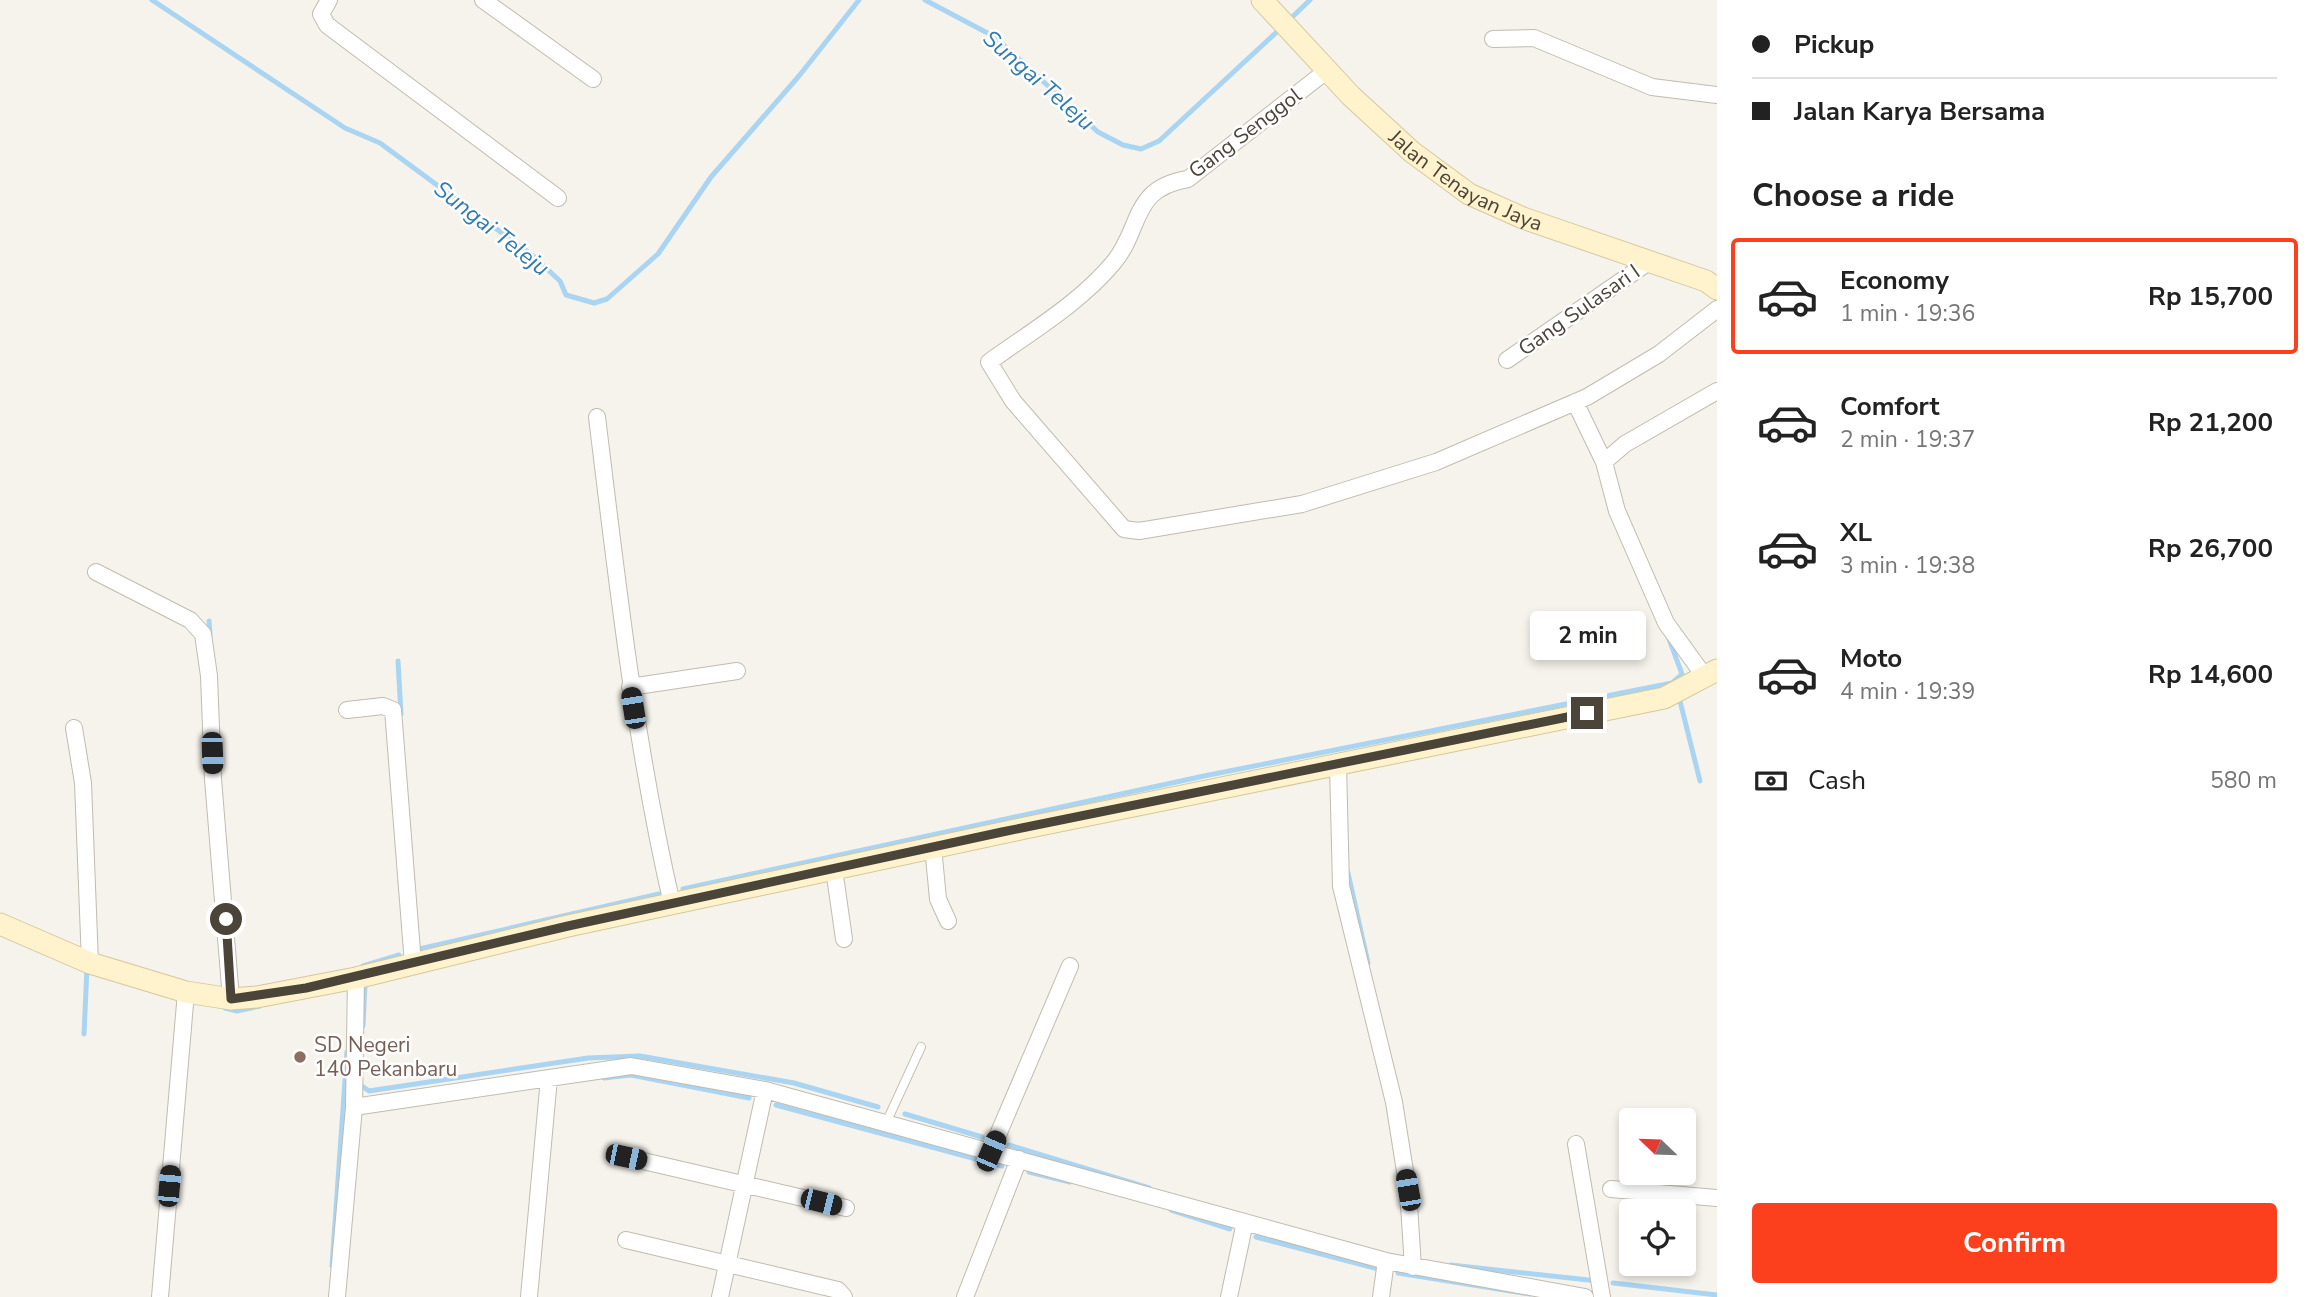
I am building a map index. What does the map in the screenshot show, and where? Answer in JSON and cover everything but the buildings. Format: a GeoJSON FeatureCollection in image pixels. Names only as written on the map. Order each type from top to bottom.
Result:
{"type":"FeatureCollection","features":[{"type":"Feature","properties":{"kind":"street"},"geometry":{"type":"LineString","coordinates":[[330,0],[321,14],[327,25],[558,198]]}},
{"type":"Feature","properties":{"kind":"street"},"geometry":{"type":"LineString","coordinates":[[483,0],[593,79]]}},
{"type":"Feature","properties":{"kind":"street","name":"Jalan Tenayan Jaya"},"geometry":{"type":"LineString","coordinates":[[1262,0],[1322,68],[1412,152],[1469,194],[1523,218],[1706,281],[1717,289]]}},
{"type":"Feature","properties":{"kind":"street"},"geometry":{"type":"LineString","coordinates":[[1493,39],[1535,38],[1652,87],[1717,95]]}},
{"type":"Feature","properties":{"kind":"street","name":"Gang Senggol"},"geometry":{"type":"LineString","coordinates":[[1322,68],[1188,179],[1165,183],[1139,212],[1116,260],[1078,298],[989,362],[1013,401],[1112,519],[1124,529],[1139,531],[1302,504],[1436,462],[1575,402]]}},
{"type":"Feature","properties":{"kind":"street","name":"Gang Sulasari I"},"geometry":{"type":"LineString","coordinates":[[1507,360],[1650,261]]}},
{"type":"Feature","properties":{"kind":"street"},"geometry":{"type":"LineString","coordinates":[[0,924],[90,963],[186,992],[231,999],[257,997],[356,978],[834,869],[1664,698],[1711,674],[1666,623],[1617,511],[1604,462],[1575,402],[1659,354],[1717,309]]}},
{"type":"Feature","properties":{"kind":"street"},"geometry":{"type":"LineString","coordinates":[[1604,462],[1625,444],[1717,391]]}},
{"type":"Feature","properties":{"kind":"street"},"geometry":{"type":"LineString","coordinates":[[597,417],[630,687],[645,782],[672,904]]}},
{"type":"Feature","properties":{"kind":"street"},"geometry":{"type":"LineString","coordinates":[[96,572],[190,620],[202,634],[208,667],[213,779],[231,999]]}},
{"type":"Feature","properties":{"kind":"street"},"geometry":{"type":"LineString","coordinates":[[630,687],[737,671]]}},
{"type":"Feature","properties":{"kind":"street"},"geometry":{"type":"LineString","coordinates":[[347,710],[383,706],[393,710],[413,964]]}},
{"type":"Feature","properties":{"kind":"street"},"geometry":{"type":"LineString","coordinates":[[74,728],[83,783],[90,963]]}},
{"type":"Feature","properties":{"kind":"street"},"geometry":{"type":"LineString","coordinates":[[1338,765],[1341,886],[1394,1102],[1408,1190],[1413,1267]]}},
{"type":"Feature","properties":{"kind":"street"},"geometry":{"type":"LineString","coordinates":[[933,848],[938,899],[948,921]]}},
{"type":"Feature","properties":{"kind":"street"},"geometry":{"type":"LineString","coordinates":[[834,869],[844,939]]}},
{"type":"Feature","properties":{"kind":"street"},"geometry":{"type":"LineString","coordinates":[[991,1151],[1070,966]]}},
{"type":"Feature","properties":{"kind":"street"},"geometry":{"type":"LineString","coordinates":[[337,1297],[354,1107],[356,978]]}},
{"type":"Feature","properties":{"kind":"street"},"geometry":{"type":"LineString","coordinates":[[160,1297],[186,992]]}},
{"type":"Feature","properties":{"kind":"street"},"geometry":{"type":"LineString","coordinates":[[354,1107],[631,1066],[765,1090],[1386,1261],[1546,1294],[1586,1297]]}},
{"type":"Feature","properties":{"kind":"street"},"geometry":{"type":"LineString","coordinates":[[529,1297],[549,1078]]}},
{"type":"Feature","properties":{"kind":"street"},"geometry":{"type":"LineString","coordinates":[[720,1297],[765,1090]]}},
{"type":"Feature","properties":{"kind":"street"},"geometry":{"type":"LineString","coordinates":[[1576,1143],[1602,1297]]}},
{"type":"Feature","properties":{"kind":"street"},"geometry":{"type":"LineString","coordinates":[[626,1157],[846,1208]]}},
{"type":"Feature","properties":{"kind":"street"},"geometry":{"type":"LineString","coordinates":[[965,1297],[1019,1159]]}},
{"type":"Feature","properties":{"kind":"street"},"geometry":{"type":"LineString","coordinates":[[1611,1189],[1717,1198]]}},
{"type":"Feature","properties":{"kind":"street"},"geometry":{"type":"LineString","coordinates":[[1229,1297],[1245,1222]]}},
{"type":"Feature","properties":{"kind":"street"},"geometry":{"type":"LineString","coordinates":[[626,1240],[838,1290],[844,1297]]}},
{"type":"Feature","properties":{"kind":"street"},"geometry":{"type":"LineString","coordinates":[[1381,1297],[1386,1261]]}},
{"type":"Feature","properties":{"kind":"lane"},"geometry":{"type":"LineString","coordinates":[[886,1123],[921,1047]]}},
{"type":"Feature","properties":{"kind":"waterway","name":"Sungai Teleju"},"geometry":{"type":"LineString","coordinates":[[152,0],[345,128],[380,143],[532,255],[560,281],[566,295],[594,303],[607,299],[658,254],[711,177],[799,76],[859,0]]}},
{"type":"Feature","properties":{"kind":"waterway","name":"Sungai Teleju"},"geometry":{"type":"LineString","coordinates":[[925,0],[995,37],[1098,132],[1123,145],[1141,149],[1159,141],[1280,29]]}},
{"type":"Feature","properties":{"kind":"waterway","name":"Sungai Teleju"},"geometry":{"type":"LineString","coordinates":[[1287,22],[1310,0]]}},
{"type":"Feature","properties":{"kind":"waterway"},"geometry":{"type":"LineString","coordinates":[[209,621],[210,635]]}},
{"type":"Feature","properties":{"kind":"waterway"},"geometry":{"type":"LineString","coordinates":[[683,889],[1204,776],[1672,683],[1682,674],[1669,639]]}},
{"type":"Feature","properties":{"kind":"waterway"},"geometry":{"type":"LineString","coordinates":[[398,661],[401,714]]}},
{"type":"Feature","properties":{"kind":"waterway"},"geometry":{"type":"LineString","coordinates":[[1679,697],[1700,781]]}},
{"type":"Feature","properties":{"kind":"waterway"},"geometry":{"type":"LineString","coordinates":[[1348,873],[1368,963]]}},
{"type":"Feature","properties":{"kind":"waterway"},"geometry":{"type":"LineString","coordinates":[[415,950],[659,894]]}},
{"type":"Feature","properties":{"kind":"waterway"},"geometry":{"type":"LineString","coordinates":[[363,966],[399,955]]}},
{"type":"Feature","properties":{"kind":"waterway"},"geometry":{"type":"LineString","coordinates":[[84,1034],[87,968]]}},
{"type":"Feature","properties":{"kind":"waterway"},"geometry":{"type":"LineString","coordinates":[[363,1026],[365,984],[370,983]]}},
{"type":"Feature","properties":{"kind":"waterway"},"geometry":{"type":"LineString","coordinates":[[225,1008],[237,1011],[260,1006]]}},
{"type":"Feature","properties":{"kind":"waterway"},"geometry":{"type":"LineString","coordinates":[[332,1266],[347,1052]]}},
{"type":"Feature","properties":{"kind":"waterway"},"geometry":{"type":"LineString","coordinates":[[359,1084],[369,1091],[588,1058],[640,1056],[794,1083],[878,1107]]}},
{"type":"Feature","properties":{"kind":"waterway"},"geometry":{"type":"LineString","coordinates":[[604,1078],[631,1075],[749,1098]]}},
{"type":"Feature","properties":{"kind":"waterway"},"geometry":{"type":"LineString","coordinates":[[776,1105],[1002,1166]]}},
{"type":"Feature","properties":{"kind":"waterway"},"geometry":{"type":"LineString","coordinates":[[905,1114],[982,1137]]}},
{"type":"Feature","properties":{"kind":"waterway"},"geometry":{"type":"LineString","coordinates":[[1009,1145],[1149,1188]]}},
{"type":"Feature","properties":{"kind":"waterway"},"geometry":{"type":"LineString","coordinates":[[1029,1172],[1070,1182]]}},
{"type":"Feature","properties":{"kind":"waterway"},"geometry":{"type":"LineString","coordinates":[[1171,1210],[1230,1229]]}},
{"type":"Feature","properties":{"kind":"waterway"},"geometry":{"type":"LineString","coordinates":[[1256,1237],[1382,1270]]}},
{"type":"Feature","properties":{"kind":"waterway"},"geometry":{"type":"LineString","coordinates":[[1451,1265],[1598,1281]]}},
{"type":"Feature","properties":{"kind":"waterway"},"geometry":{"type":"LineString","coordinates":[[1398,1273],[1530,1294]]}},
{"type":"Feature","properties":{"kind":"waterway"},"geometry":{"type":"LineString","coordinates":[[1613,1283],[1717,1295]]}},
{"type":"Feature","properties":{"kind":"place","name":"SD Negeri 140 Pekanbaru"},"geometry":{"type":"Point","coordinates":[300,1057]}},
{"type":"Feature","properties":{"kind":"route"},"geometry":{"type":"LineString","coordinates":[[226,919],[231,999],[257,997],[356,978],[568,926],[1002,832],[1587,713]]}}]}
